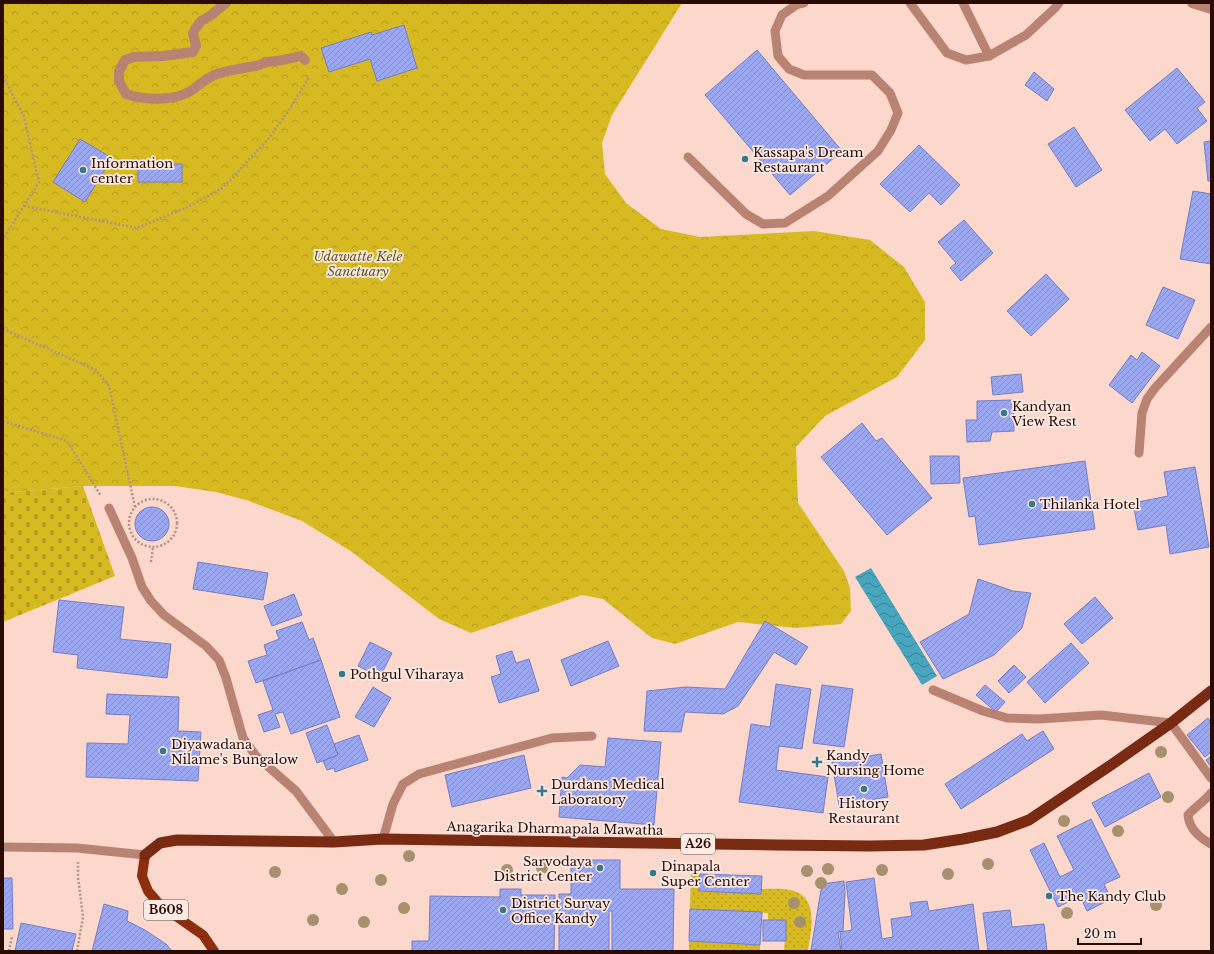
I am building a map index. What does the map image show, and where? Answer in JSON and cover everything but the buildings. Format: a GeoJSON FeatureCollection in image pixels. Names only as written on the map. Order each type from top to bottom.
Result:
{"type":"FeatureCollection","features":[{"type":"Feature","properties":{"kind":"highway","name":"Anagarika Dharmapala Mawatha"},"geometry":{"type":"LineString","coordinates":[[145,855],[160,843],[177,840],[334,842],[384,839],[800,846],[924,845],[997,832],[1029,820],[1170,723],[1211,691]]}},
{"type":"Feature","properties":{"kind":"main road","name":"B608"},"geometry":{"type":"LineString","coordinates":[[145,855],[142,876],[148,891],[160,905],[203,935],[214,951]]}},
{"type":"Feature","properties":{"kind":"street"},"geometry":{"type":"LineString","coordinates":[[226,3],[198,25],[193,33],[196,46],[193,52],[163,56],[134,57],[125,60],[119,71],[119,81],[126,94],[155,99],[182,95],[190,92],[200,82],[216,74],[301,56],[305,60]]}},
{"type":"Feature","properties":{"kind":"street"},"geometry":{"type":"LineString","coordinates":[[1192,3],[1211,9]]}},
{"type":"Feature","properties":{"kind":"lane"},"geometry":{"type":"LineString","coordinates":[[688,157],[746,214],[764,224],[785,223],[828,196],[878,151],[891,130],[898,113],[890,93],[872,75],[804,75],[789,69],[778,56],[775,31],[782,15],[796,5],[804,3]]}},
{"type":"Feature","properties":{"kind":"lane"},"geometry":{"type":"LineString","coordinates":[[910,3],[947,53],[966,60],[989,56],[1026,35],[1059,3]]}},
{"type":"Feature","properties":{"kind":"lane"},"geometry":{"type":"LineString","coordinates":[[963,3],[989,56]]}},
{"type":"Feature","properties":{"kind":"lane"},"geometry":{"type":"LineString","coordinates":[[1138,452],[1142,413],[1147,399],[1155,388],[1211,327]]}},
{"type":"Feature","properties":{"kind":"lane"},"geometry":{"type":"LineString","coordinates":[[109,508],[132,558],[142,587],[151,601],[164,615],[206,646],[219,660],[226,678],[243,738],[256,756],[296,791],[334,842]]}},
{"type":"Feature","properties":{"kind":"lane"},"geometry":{"type":"LineString","coordinates":[[933,690],[983,711],[1007,718],[1039,719],[1101,715],[1170,723],[1211,778]]}},
{"type":"Feature","properties":{"kind":"lane"},"geometry":{"type":"LineString","coordinates":[[384,839],[393,804],[403,784],[419,774],[552,738],[592,736]]}},
{"type":"Feature","properties":{"kind":"lane"},"geometry":{"type":"LineString","coordinates":[[1211,793],[1208,798],[1195,807],[1188,815],[1188,823],[1202,840],[1211,844]]}},
{"type":"Feature","properties":{"kind":"lane"},"geometry":{"type":"LineString","coordinates":[[3,847],[77,848],[145,855]]}},
{"type":"Feature","properties":{"kind":"path"},"geometry":{"type":"LineString","coordinates":[[24,206],[137,228],[188,207],[224,187],[269,138],[291,107],[308,79],[305,60]]}},
{"type":"Feature","properties":{"kind":"path"},"geometry":{"type":"LineString","coordinates":[[3,76],[24,117],[39,182],[3,239]]}},
{"type":"Feature","properties":{"kind":"path"},"geometry":{"type":"LineString","coordinates":[[3,329],[96,370],[109,386],[135,507]]}},
{"type":"Feature","properties":{"kind":"path"},"geometry":{"type":"LineString","coordinates":[[3,421],[67,441],[109,508]]}},
{"type":"Feature","properties":{"kind":"path"},"geometry":{"type":"LineString","coordinates":[[157,499],[171,507],[175,513],[177,521],[176,529],[168,542],[160,546],[153,547],[145,546],[138,542],[133,536],[129,521],[135,507],[141,502],[157,499]]}},
{"type":"Feature","properties":{"kind":"path"},"geometry":{"type":"LineString","coordinates":[[153,547],[151,561],[153,567]]}},
{"type":"Feature","properties":{"kind":"path"},"geometry":{"type":"LineString","coordinates":[[77,848],[78,878],[83,917],[77,951]]}},
{"type":"Feature","properties":{"kind":"path"},"geometry":{"type":"LineString","coordinates":[[9,951],[12,937]]}},
{"type":"Feature","properties":{"kind":"green space","name":"Udawatte Kele Sanctuary"},"geometry":{"type":"Polygon","coordinates":[[[3,3],[682,3],[612,115],[602,143],[605,174],[626,203],[661,229],[700,237],[814,231],[870,240],[904,267],[925,302],[925,340],[897,377],[825,416],[796,447],[798,503],[844,571],[850,588],[851,611],[841,624],[796,628],[738,622],[675,644],[652,638],[603,599],[582,595],[471,633],[439,619],[352,552],[302,521],[249,501],[216,492],[175,486],[83,486],[3,493],[3,3]]]}},
{"type":"Feature","properties":{"kind":"green space"},"geometry":{"type":"Polygon","coordinates":[[[83,486],[115,576],[3,622],[3,493],[83,486]]]}},
{"type":"Feature","properties":{"kind":"green space"},"geometry":{"type":"Polygon","coordinates":[[[691,873],[700,874],[699,891],[761,894],[761,889],[779,889],[800,893],[810,906],[812,924],[808,951],[784,951],[786,921],[768,920],[768,913],[690,909],[691,873]]]}},
{"type":"Feature","properties":{"kind":"green space"},"geometry":{"type":"Polygon","coordinates":[[[689,941],[760,945],[760,951],[689,951],[689,941]]]}},
{"type":"Feature","properties":{"kind":"water"},"geometry":{"type":"Polygon","coordinates":[[[871,568],[937,676],[922,685],[855,577],[871,568]]]}},
{"type":"Feature","properties":{"kind":"place","name":"Kassapa's Dream Restaurant"},"geometry":{"type":"Point","coordinates":[745,159]}},
{"type":"Feature","properties":{"kind":"place","name":"Information center"},"geometry":{"type":"Point","coordinates":[83,170]}},
{"type":"Feature","properties":{"kind":"place","name":"Kandyan View Rest"},"geometry":{"type":"Point","coordinates":[1004,413]}},
{"type":"Feature","properties":{"kind":"place","name":"Thilanka Hotel"},"geometry":{"type":"Point","coordinates":[1032,504]}},
{"type":"Feature","properties":{"kind":"place","name":"Pothgul Viharaya"},"geometry":{"type":"Point","coordinates":[342,674]}},
{"type":"Feature","properties":{"kind":"place","name":"Diyawadana Nilame's Bungalow"},"geometry":{"type":"Point","coordinates":[163,751]}},
{"type":"Feature","properties":{"kind":"place","name":"Kandy Nursing Home"},"geometry":{"type":"Point","coordinates":[817,762]}},
{"type":"Feature","properties":{"kind":"place","name":"History Restaurant"},"geometry":{"type":"Point","coordinates":[864,789]}},
{"type":"Feature","properties":{"kind":"place","name":"Durdans Medical Laboratory"},"geometry":{"type":"Point","coordinates":[542,791]}},
{"type":"Feature","properties":{"kind":"place","name":"Sarvodaya District Center"},"geometry":{"type":"Point","coordinates":[600,868]}},
{"type":"Feature","properties":{"kind":"place","name":"Dinapala Super Center"},"geometry":{"type":"Point","coordinates":[653,873]}},
{"type":"Feature","properties":{"kind":"place","name":"The Kandy Club"},"geometry":{"type":"Point","coordinates":[1049,896]}},
{"type":"Feature","properties":{"kind":"place","name":"District Survay Office Kandy"},"geometry":{"type":"Point","coordinates":[503,910]}}]}
